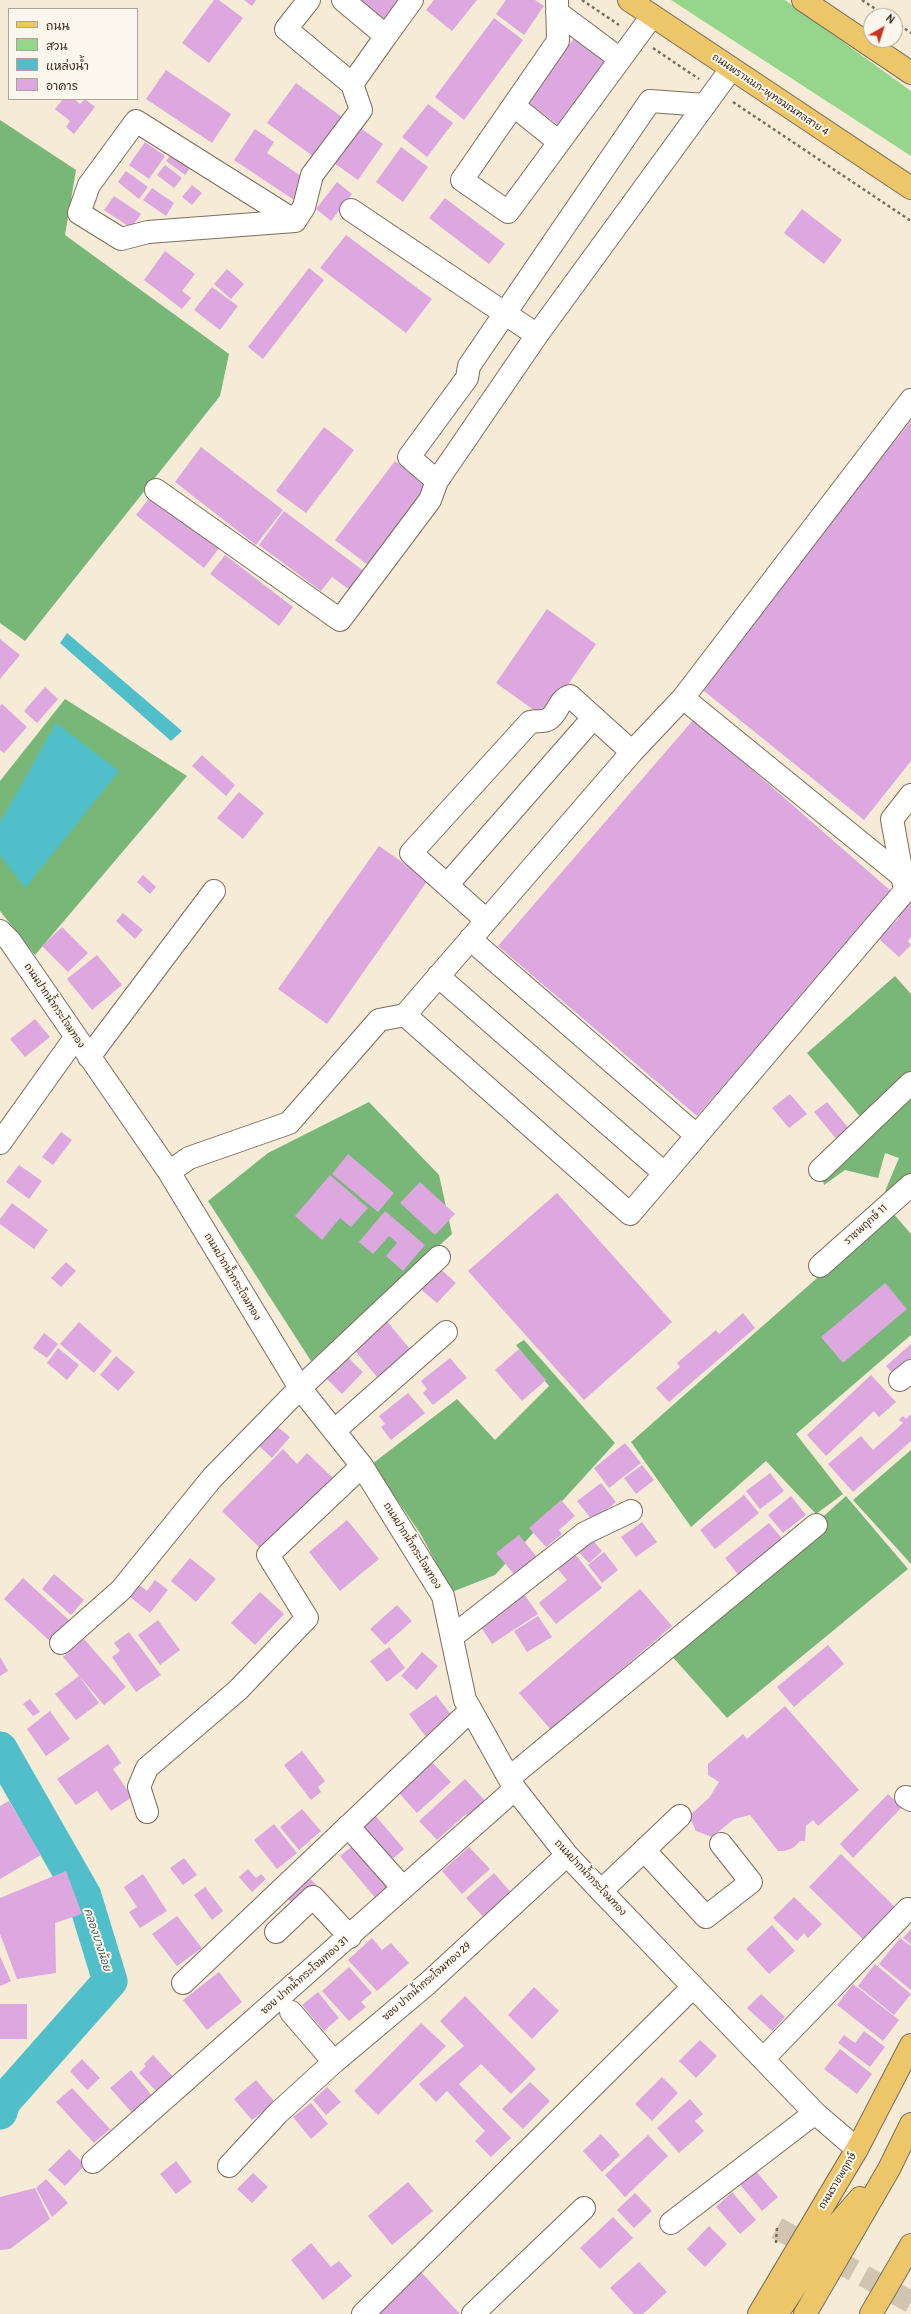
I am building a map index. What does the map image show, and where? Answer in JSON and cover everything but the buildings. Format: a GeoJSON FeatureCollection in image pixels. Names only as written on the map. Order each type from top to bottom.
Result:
{"type":"FeatureCollection","features":[{"type":"Feature","properties":{"kind":"main road","name":"ถนนพรานนก-พุทธมณฑลสาย 4"},"geometry":{"type":"LineString","coordinates":[[629,0],[911,188]]}},
{"type":"Feature","properties":{"kind":"main road"},"geometry":{"type":"LineString","coordinates":[[803,0],[911,73]]}},
{"type":"Feature","properties":{"kind":"main road","name":"ถนนราชพฤกษ์"},"geometry":{"type":"LineString","coordinates":[[759,2314],[857,2149],[911,2045]]}},
{"type":"Feature","properties":{"kind":"main road"},"geometry":{"type":"LineString","coordinates":[[805,2314],[889,2168],[911,2124]]}},
{"type":"Feature","properties":{"kind":"main road"},"geometry":{"type":"LineString","coordinates":[[777,2314],[836,2227],[859,2198],[889,2168]]}},
{"type":"Feature","properties":{"kind":"main road"},"geometry":{"type":"LineString","coordinates":[[871,2314],[911,2245]]}},
{"type":"Feature","properties":{"kind":"street"},"geometry":{"type":"LineString","coordinates":[[296,221],[304,207],[312,175],[361,110],[352,84],[286,29],[309,0]]}},
{"type":"Feature","properties":{"kind":"street"},"geometry":{"type":"LineString","coordinates":[[343,0],[386,36]]}},
{"type":"Feature","properties":{"kind":"street"},"geometry":{"type":"LineString","coordinates":[[352,84],[412,0]]}},
{"type":"Feature","properties":{"kind":"street"},"geometry":{"type":"LineString","coordinates":[[557,6],[558,41],[462,180],[508,212],[652,16]]}},
{"type":"Feature","properties":{"kind":"street"},"geometry":{"type":"LineString","coordinates":[[557,6],[620,59]]}},
{"type":"Feature","properties":{"kind":"street"},"geometry":{"type":"LineString","coordinates":[[156,490],[340,620],[430,500],[437,481],[537,335],[731,69]]}},
{"type":"Feature","properties":{"kind":"street"},"geometry":{"type":"LineString","coordinates":[[437,481],[409,457],[467,378],[469,366],[650,100],[710,98]]}},
{"type":"Feature","properties":{"kind":"street"},"geometry":{"type":"LineString","coordinates":[[514,106],[559,142]]}},
{"type":"Feature","properties":{"kind":"street"},"geometry":{"type":"LineString","coordinates":[[136,121],[296,221],[148,232],[120,240],[78,213],[89,185],[136,121]]}},
{"type":"Feature","properties":{"kind":"street"},"geometry":{"type":"LineString","coordinates":[[351,210],[537,335]]}},
{"type":"Feature","properties":{"kind":"street"},"geometry":{"type":"LineString","coordinates":[[169,1172],[189,1158],[290,1123],[379,1020],[405,1015],[632,752],[683,698],[911,400]]}},
{"type":"Feature","properties":{"kind":"street"},"geometry":{"type":"LineString","coordinates":[[486,920],[411,854],[530,722],[536,720],[544,722],[550,719],[564,698],[570,696],[632,752]]}},
{"type":"Feature","properties":{"kind":"street"},"geometry":{"type":"LineString","coordinates":[[683,698],[905,861]]}},
{"type":"Feature","properties":{"kind":"street"},"geometry":{"type":"LineString","coordinates":[[447,885],[593,718]]}},
{"type":"Feature","properties":{"kind":"street"},"geometry":{"type":"LineString","coordinates":[[405,1015],[630,1214],[905,891],[905,861],[892,819],[911,795]]}},
{"type":"Feature","properties":{"kind":"street"},"geometry":{"type":"LineString","coordinates":[[89,1056],[214,891]]}},
{"type":"Feature","properties":{"kind":"street","name":"ถนนปากน้ำกระโจมทอง"},"geometry":{"type":"LineString","coordinates":[[0,931],[10,941],[75,1038],[169,1172],[300,1388],[362,1466],[443,1596],[453,1636],[465,1700],[512,1783],[567,1854],[601,1891],[815,2113],[857,2149]]}},
{"type":"Feature","properties":{"kind":"street"},"geometry":{"type":"LineString","coordinates":[[470,939],[696,1135]]}},
{"type":"Feature","properties":{"kind":"street"},"geometry":{"type":"LineString","coordinates":[[438,976],[664,1173]]}},
{"type":"Feature","properties":{"kind":"street"},"geometry":{"type":"LineString","coordinates":[[0,1143],[75,1038]]}},
{"type":"Feature","properties":{"kind":"street"},"geometry":{"type":"LineString","coordinates":[[820,1170],[911,1083]]}},
{"type":"Feature","properties":{"kind":"street","name":"ราชพฤกษ์ 11"},"geometry":{"type":"LineString","coordinates":[[820,1266],[911,1185]]}},
{"type":"Feature","properties":{"kind":"street"},"geometry":{"type":"LineString","coordinates":[[61,1643],[121,1590],[212,1478],[300,1388],[439,1257]]}},
{"type":"Feature","properties":{"kind":"street"},"geometry":{"type":"LineString","coordinates":[[334,1431],[446,1332]]}},
{"type":"Feature","properties":{"kind":"street"},"geometry":{"type":"LineString","coordinates":[[148,1812],[139,1787],[148,1768],[238,1690],[307,1618],[268,1554],[362,1466]]}},
{"type":"Feature","properties":{"kind":"street"},"geometry":{"type":"LineString","coordinates":[[453,1636],[585,1533],[631,1511]]}},
{"type":"Feature","properties":{"kind":"street","name":"ซอย ปากน้ำกระโจมทอง 31"},"geometry":{"type":"LineString","coordinates":[[93,2162],[350,1937],[512,1783],[816,1525]]}},
{"type":"Feature","properties":{"kind":"street"},"geometry":{"type":"LineString","coordinates":[[183,1983],[471,1710]]}},
{"type":"Feature","properties":{"kind":"street"},"geometry":{"type":"LineString","coordinates":[[601,1891],[680,1816]]}},
{"type":"Feature","properties":{"kind":"street"},"geometry":{"type":"LineString","coordinates":[[348,1826],[403,1888]]}},
{"type":"Feature","properties":{"kind":"street"},"geometry":{"type":"LineString","coordinates":[[644,1850],[706,1917],[751,1882],[721,1844]]}},
{"type":"Feature","properties":{"kind":"street","name":"ซอย ปากน้ำกระโจมทอง 29"},"geometry":{"type":"LineString","coordinates":[[229,2166],[278,2113],[334,2062],[427,1984],[567,1854]]}},
{"type":"Feature","properties":{"kind":"street"},"geometry":{"type":"LineString","coordinates":[[276,1932],[313,1897],[350,1937]]}},
{"type":"Feature","properties":{"kind":"street"},"geometry":{"type":"LineString","coordinates":[[762,2059],[908,1909]]}},
{"type":"Feature","properties":{"kind":"street"},"geometry":{"type":"LineString","coordinates":[[363,2314],[693,1987]]}},
{"type":"Feature","properties":{"kind":"street"},"geometry":{"type":"LineString","coordinates":[[291,2012],[334,2062]]}},
{"type":"Feature","properties":{"kind":"street"},"geometry":{"type":"LineString","coordinates":[[671,2222],[815,2113]]}},
{"type":"Feature","properties":{"kind":"street"},"geometry":{"type":"LineString","coordinates":[[473,2314],[584,2208]]}},
{"type":"Feature","properties":{"kind":"path"},"geometry":{"type":"LineString","coordinates":[[582,0],[636,37],[710,98],[911,221]]}},
{"type":"Feature","properties":{"kind":"path"},"geometry":{"type":"LineString","coordinates":[[862,0],[874,8]]}},
{"type":"Feature","properties":{"kind":"green space"},"geometry":{"type":"Polygon","coordinates":[[[671,0],[785,0],[911,91],[911,156],[671,0]]]}},
{"type":"Feature","properties":{"kind":"green space"},"geometry":{"type":"Polygon","coordinates":[[[0,120],[76,170],[65,235],[229,354],[220,396],[25,641],[0,623],[0,120]]]}},
{"type":"Feature","properties":{"kind":"green space"},"geometry":{"type":"Polygon","coordinates":[[[65,699],[187,776],[35,955],[0,911],[0,781],[65,699]]]}},
{"type":"Feature","properties":{"kind":"green space"},"geometry":{"type":"Polygon","coordinates":[[[895,976],[911,994],[911,1074],[863,1120],[807,1053],[895,976]]]}},
{"type":"Feature","properties":{"kind":"green space"},"geometry":{"type":"Polygon","coordinates":[[[911,1088],[911,1175],[880,1203],[899,1158],[885,1153],[878,1178],[845,1170],[824,1185],[820,1170],[911,1088]]]}},
{"type":"Feature","properties":{"kind":"green space"},"geometry":{"type":"Polygon","coordinates":[[[369,1102],[439,1175],[452,1234],[311,1361],[208,1201],[268,1153],[369,1102]]]}},
{"type":"Feature","properties":{"kind":"green space"},"geometry":{"type":"Polygon","coordinates":[[[892,1212],[911,1234],[911,1335],[796,1434],[843,1494],[816,1514],[766,1461],[691,1527],[631,1442],[892,1212]]]}},
{"type":"Feature","properties":{"kind":"green space"},"geometry":{"type":"Polygon","coordinates":[[[524,1340],[615,1443],[495,1575],[452,1592],[420,1533],[372,1464],[457,1399],[495,1440],[549,1386],[516,1345],[524,1340]]]}},
{"type":"Feature","properties":{"kind":"green space"},"geometry":{"type":"Polygon","coordinates":[[[911,1450],[911,1564],[853,1500],[911,1450]]]}},
{"type":"Feature","properties":{"kind":"green space"},"geometry":{"type":"Polygon","coordinates":[[[846,1496],[908,1569],[727,1718],[670,1654],[846,1496]]]}},
{"type":"Feature","properties":{"kind":"water"},"geometry":{"type":"Polygon","coordinates":[[[67,633],[182,731],[171,741],[60,643],[67,633]]]}},
{"type":"Feature","properties":{"kind":"water"},"geometry":{"type":"Polygon","coordinates":[[[56,723],[119,771],[25,888],[0,855],[0,823],[56,723]]]}},
{"type":"Feature","properties":{"kind":"waterway","name":"คลองบางน้อย"},"geometry":{"type":"LineString","coordinates":[[0,1749],[84,1896],[110,1981],[3,2102],[0,2112]]}},
{"type":"Feature","properties":{"kind":"tunnel"},"geometry":{"type":"LineString","coordinates":[[777,2228],[911,2302]]}}]}
